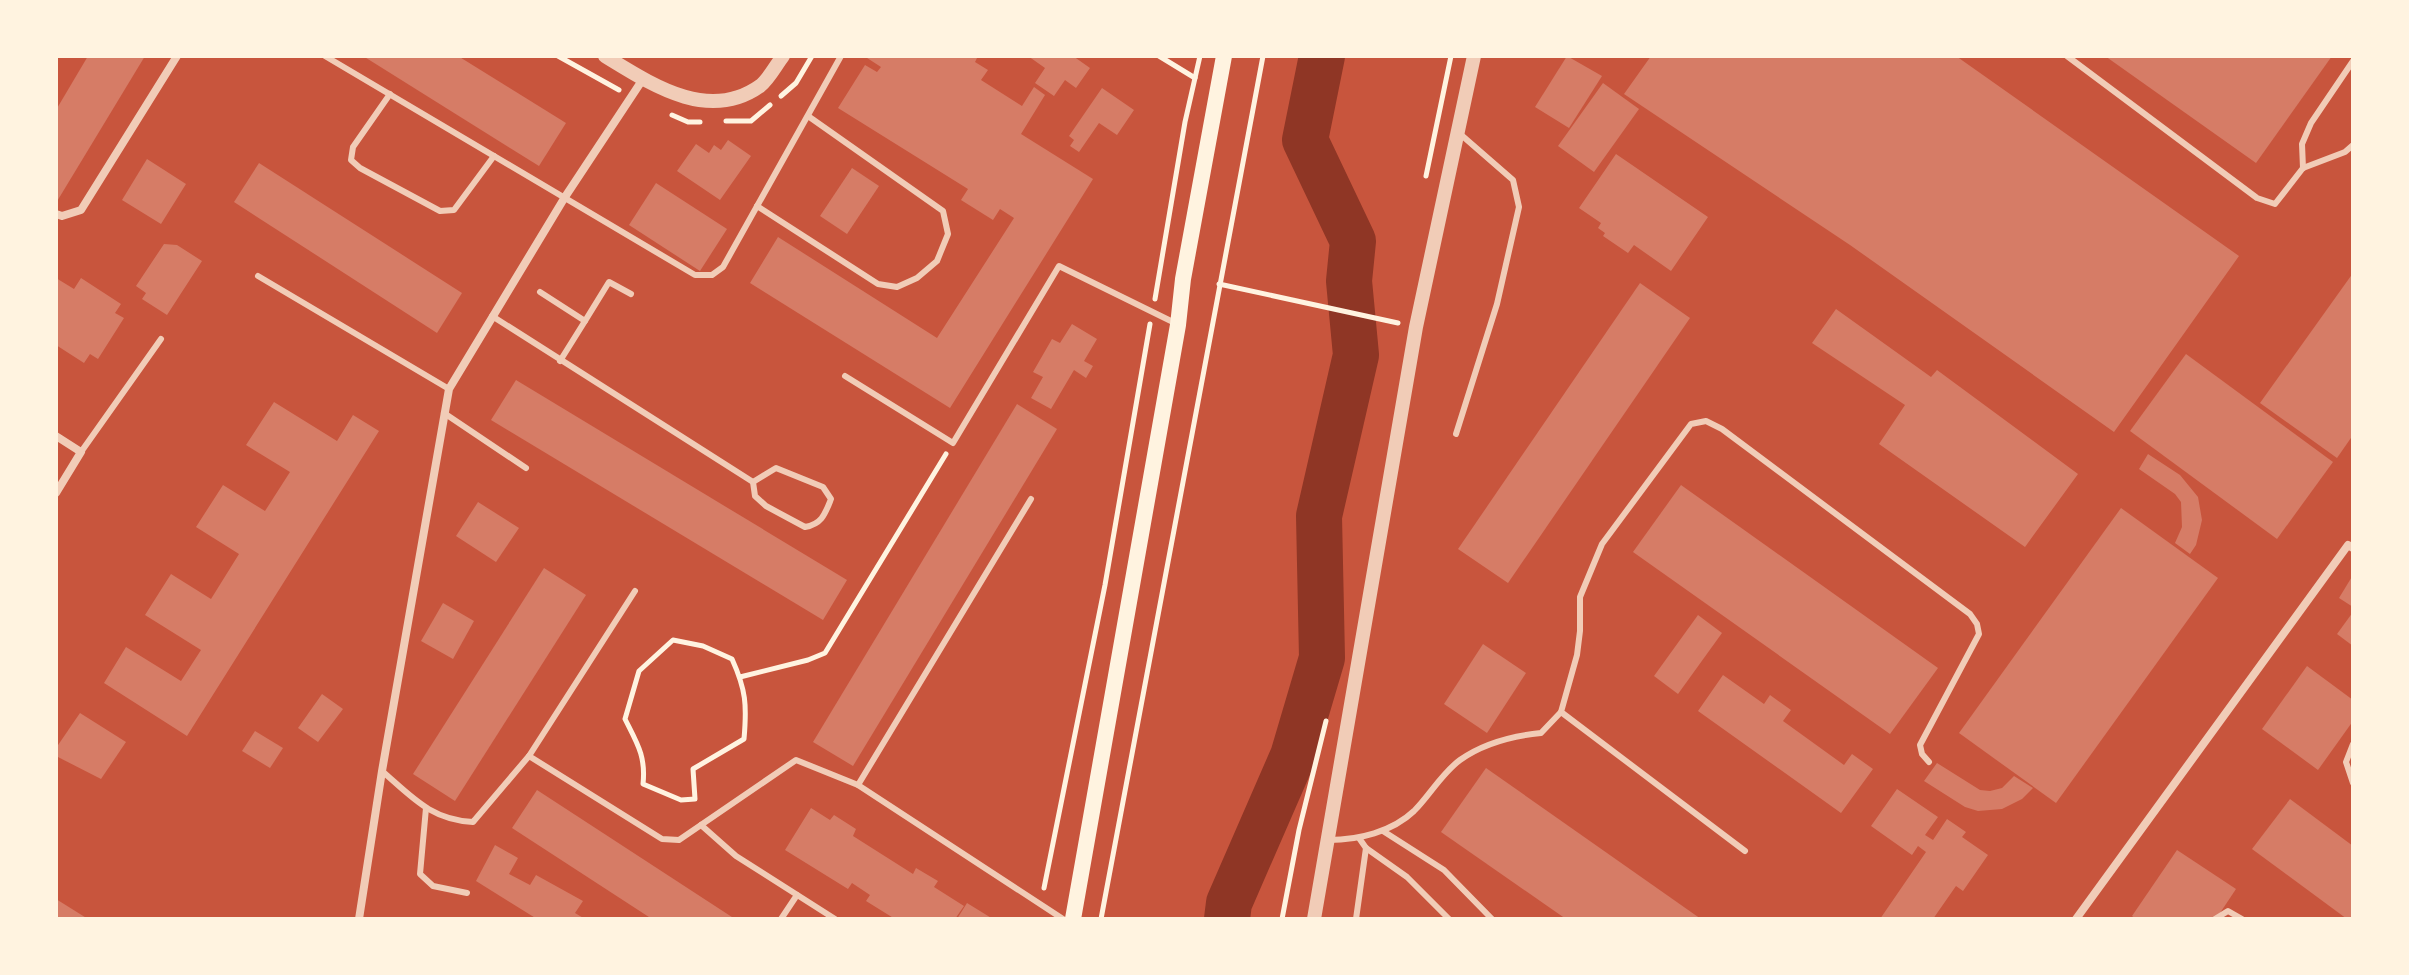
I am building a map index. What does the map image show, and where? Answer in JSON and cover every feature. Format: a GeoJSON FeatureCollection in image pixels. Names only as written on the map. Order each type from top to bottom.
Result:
{"type":"FeatureCollection","features":[{"type":"Feature","properties":{"kind":"main road"},"geometry":{"type":"LineString","coordinates":[[1073,919],[1224,56]]}},
{"type":"Feature","properties":{"kind":"street"},"geometry":{"type":"LineString","coordinates":[[56,214],[62,216],[81,210],[177,56]]}},
{"type":"Feature","properties":{"kind":"street"},"geometry":{"type":"LineString","coordinates":[[605,56],[643,79],[698,102],[731,100],[762,85],[783,56]]}},
{"type":"Feature","properties":{"kind":"street"},"geometry":{"type":"LineString","coordinates":[[1314,919],[1416,327],[1474,56]]}},
{"type":"Feature","properties":{"kind":"street"},"geometry":{"type":"LineString","coordinates":[[359,919],[449,389],[565,197],[643,79]]}},
{"type":"Feature","properties":{"kind":"street"},"geometry":{"type":"LineString","coordinates":[[56,436],[81,452],[56,493]]}},
{"type":"Feature","properties":{"kind":"street"},"geometry":{"type":"LineString","coordinates":[[2076,919],[2351,543]]}},
{"type":"Feature","properties":{"kind":"lane"},"geometry":{"type":"LineString","coordinates":[[325,56],[695,275],[712,275],[723,267],[841,56]]}},
{"type":"Feature","properties":{"kind":"lane"},"geometry":{"type":"LineString","coordinates":[[2067,56],[2257,198],[2275,204],[2303,168],[2345,152],[2353,145]]}},
{"type":"Feature","properties":{"kind":"lane"},"geometry":{"type":"LineString","coordinates":[[2303,168],[2302,144],[2311,123],[2353,61]]}},
{"type":"Feature","properties":{"kind":"lane"},"geometry":{"type":"LineString","coordinates":[[390,94],[353,147],[351,160],[360,168],[440,211],[454,210],[494,156]]}},
{"type":"Feature","properties":{"kind":"lane"},"geometry":{"type":"LineString","coordinates":[[757,206],[878,284],[897,287],[917,278],[937,261],[948,234],[943,211],[808,116]]}},
{"type":"Feature","properties":{"kind":"lane"},"geometry":{"type":"LineString","coordinates":[[1456,131],[1513,180],[1519,207],[1497,304],[1456,434]]}},
{"type":"Feature","properties":{"kind":"lane"},"geometry":{"type":"LineString","coordinates":[[845,376],[953,443],[1059,266],[1178,325]]}},
{"type":"Feature","properties":{"kind":"lane"},"geometry":{"type":"LineString","coordinates":[[258,276],[449,389]]}},
{"type":"Feature","properties":{"kind":"lane"},"geometry":{"type":"LineString","coordinates":[[560,361],[609,282],[631,294]]}},
{"type":"Feature","properties":{"kind":"lane"},"geometry":{"type":"LineString","coordinates":[[540,292],[585,321]]}},
{"type":"Feature","properties":{"kind":"lane"},"geometry":{"type":"LineString","coordinates":[[492,316],[753,482],[755,496],[766,506],[805,527],[816,525],[822,519],[831,499],[823,487],[776,468],[753,482]]}},
{"type":"Feature","properties":{"kind":"lane"},"geometry":{"type":"LineString","coordinates":[[81,452],[161,339]]}},
{"type":"Feature","properties":{"kind":"lane"},"geometry":{"type":"LineString","coordinates":[[444,413],[526,468]]}},
{"type":"Feature","properties":{"kind":"lane"},"geometry":{"type":"LineString","coordinates":[[1329,840],[1359,838],[1383,831],[1413,812],[1459,761],[1494,742],[1516,735],[1541,733],[1561,712],[1577,655],[1580,597],[1602,544],[1680,437],[1691,424],[1706,421],[1722,429],[1970,614],[1977,624],[1979,634],[1920,745],[1922,754],[1929,762]]}},
{"type":"Feature","properties":{"kind":"lane"},"geometry":{"type":"LineString","coordinates":[[858,785],[1031,499]]}},
{"type":"Feature","properties":{"kind":"lane"},"geometry":{"type":"LineString","coordinates":[[382,771],[426,808],[451,821],[473,822],[529,756],[635,591]]}},
{"type":"Feature","properties":{"kind":"lane"},"geometry":{"type":"LineString","coordinates":[[1561,712],[1745,851]]}},
{"type":"Feature","properties":{"kind":"lane"},"geometry":{"type":"LineString","coordinates":[[2353,744],[2346,762],[2353,783]]}},
{"type":"Feature","properties":{"kind":"lane"},"geometry":{"type":"LineString","coordinates":[[529,756],[662,839],[679,840],[796,760],[858,785],[1063,919]]}},
{"type":"Feature","properties":{"kind":"lane"},"geometry":{"type":"LineString","coordinates":[[426,808],[420,874],[433,886],[467,893]]}},
{"type":"Feature","properties":{"kind":"lane"},"geometry":{"type":"LineString","coordinates":[[701,825],[736,856],[835,919]]}},
{"type":"Feature","properties":{"kind":"lane"},"geometry":{"type":"LineString","coordinates":[[1383,831],[1444,870],[1492,919]]}},
{"type":"Feature","properties":{"kind":"lane"},"geometry":{"type":"LineString","coordinates":[[1359,838],[1366,848],[1407,877],[1449,919]]}},
{"type":"Feature","properties":{"kind":"lane"},"geometry":{"type":"LineString","coordinates":[[1356,919],[1366,848]]}},
{"type":"Feature","properties":{"kind":"lane"},"geometry":{"type":"LineString","coordinates":[[781,919],[797,895]]}},
{"type":"Feature","properties":{"kind":"lane"},"geometry":{"type":"LineString","coordinates":[[2215,919],[2228,911],[2242,919]]}},
{"type":"Feature","properties":{"kind":"path"},"geometry":{"type":"LineString","coordinates":[[1159,56],[1195,78]]}},
{"type":"Feature","properties":{"kind":"path"},"geometry":{"type":"LineString","coordinates":[[1041,905],[1105,585],[1200,56]]}},
{"type":"Feature","properties":{"kind":"path"},"geometry":{"type":"LineString","coordinates":[[1101,919],[1263,56]]}},
{"type":"Feature","properties":{"kind":"path"},"geometry":{"type":"LineString","coordinates":[[1219,284],[1416,327]]}},
{"type":"Feature","properties":{"kind":"path"},"geometry":{"type":"LineString","coordinates":[[740,677],[825,653],[953,443]]}},
{"type":"Feature","properties":{"kind":"path"},"geometry":{"type":"LineString","coordinates":[[673,640],[703,646],[732,659],[740,677],[747,704],[744,739],[693,769],[695,799],[681,800],[643,784],[643,755],[625,719],[639,671],[673,640]]}},
{"type":"Feature","properties":{"kind":"building"},"geometry":{"type":"Polygon","coordinates":[[[88,56],[145,56],[56,203],[56,110],[88,56]]]}},
{"type":"Feature","properties":{"kind":"building"},"geometry":{"type":"Polygon","coordinates":[[[363,56],[458,56],[566,123],[539,166],[363,56]]]}},
{"type":"Feature","properties":{"kind":"building"},"geometry":{"type":"Polygon","coordinates":[[[864,56],[978,56],[975,62],[988,70],[981,80],[1022,106],[1034,87],[1045,95],[1021,134],[1093,179],[950,408],[750,283],[778,237],[937,338],[1014,218],[1000,209],[993,220],[961,200],[968,189],[838,108],[865,65],[877,72],[881,67],[864,56]]]}},
{"type":"Feature","properties":{"kind":"building"},"geometry":{"type":"Polygon","coordinates":[[[1028,56],[1073,56],[1090,68],[1076,88],[1065,80],[1054,96],[1035,83],[1045,68],[1028,56]]]}},
{"type":"Feature","properties":{"kind":"building"},"geometry":{"type":"Polygon","coordinates":[[[1567,56],[1602,76],[1569,128],[1535,107],[1567,56]]]}},
{"type":"Feature","properties":{"kind":"building"},"geometry":{"type":"Polygon","coordinates":[[[1651,56],[1956,56],[2239,256],[2114,432],[1850,245],[1624,94],[1651,56]]]}},
{"type":"Feature","properties":{"kind":"building"},"geometry":{"type":"Polygon","coordinates":[[[2105,56],[2332,56],[2256,163],[2105,56]]]}},
{"type":"Feature","properties":{"kind":"building"},"geometry":{"type":"Polygon","coordinates":[[[1603,83],[1639,109],[1594,172],[1558,146],[1603,83]]]}},
{"type":"Feature","properties":{"kind":"building"},"geometry":{"type":"Polygon","coordinates":[[[1102,88],[1134,110],[1117,135],[1099,123],[1079,152],[1070,146],[1074,140],[1069,136],[1102,88]]]}},
{"type":"Feature","properties":{"kind":"building"},"geometry":{"type":"Polygon","coordinates":[[[728,140],[751,156],[720,200],[677,171],[696,144],[709,153],[714,145],[721,150],[728,140]]]}},
{"type":"Feature","properties":{"kind":"building"},"geometry":{"type":"Polygon","coordinates":[[[1616,154],[1708,217],[1671,271],[1634,245],[1628,253],[1603,236],[1605,233],[1598,228],[1601,223],[1579,208],[1616,154]]]}},
{"type":"Feature","properties":{"kind":"building"},"geometry":{"type":"Polygon","coordinates":[[[147,159],[186,184],[161,224],[122,200],[147,159]]]}},
{"type":"Feature","properties":{"kind":"building"},"geometry":{"type":"Polygon","coordinates":[[[259,163],[462,293],[437,333],[234,202],[259,163]]]}},
{"type":"Feature","properties":{"kind":"building"},"geometry":{"type":"Polygon","coordinates":[[[852,168],[879,186],[847,234],[820,216],[852,168]]]}},
{"type":"Feature","properties":{"kind":"building"},"geometry":{"type":"Polygon","coordinates":[[[656,183],[727,229],[700,271],[629,225],[656,183]]]}},
{"type":"Feature","properties":{"kind":"building"},"geometry":{"type":"Polygon","coordinates":[[[164,244],[177,245],[202,261],[167,315],[142,299],[146,293],[136,286],[164,244]]]}},
{"type":"Feature","properties":{"kind":"building"},"geometry":{"type":"Polygon","coordinates":[[[2353,273],[2353,435],[2337,458],[2260,403],[2353,273]]]}},
{"type":"Feature","properties":{"kind":"building"},"geometry":{"type":"Polygon","coordinates":[[[56,278],[74,289],[81,278],[121,304],[115,313],[124,318],[98,359],[90,354],[84,363],[56,345],[56,278]]]}},
{"type":"Feature","properties":{"kind":"building"},"geometry":{"type":"Polygon","coordinates":[[[1640,283],[1690,318],[1508,583],[1458,549],[1640,283]]]}},
{"type":"Feature","properties":{"kind":"building"},"geometry":{"type":"Polygon","coordinates":[[[1836,309],[1931,377],[1937,370],[2078,474],[2025,547],[1879,444],[1905,405],[1812,343],[1836,309]]]}},
{"type":"Feature","properties":{"kind":"building"},"geometry":{"type":"Polygon","coordinates":[[[1072,324],[1097,339],[1084,361],[1093,366],[1086,378],[1074,370],[1051,409],[1031,398],[1043,377],[1033,372],[1052,339],[1060,343],[1072,324]]]}},
{"type":"Feature","properties":{"kind":"building"},"geometry":{"type":"Polygon","coordinates":[[[2186,354],[2333,462],[2277,539],[2130,431],[2186,354]]]}},
{"type":"Feature","properties":{"kind":"building"},"geometry":{"type":"Polygon","coordinates":[[[516,380],[847,580],[823,620],[491,420],[516,380]]]}},
{"type":"Feature","properties":{"kind":"building"},"geometry":{"type":"Polygon","coordinates":[[[274,402],[337,441],[353,415],[379,431],[187,736],[104,683],[126,647],[181,681],[201,650],[145,615],[171,574],[211,599],[239,554],[196,527],[223,485],[265,511],[290,472],[246,445],[274,402]]]}},
{"type":"Feature","properties":{"kind":"building"},"geometry":{"type":"Polygon","coordinates":[[[1017,404],[1057,429],[853,766],[813,742],[1017,404]]]}},
{"type":"Feature","properties":{"kind":"building"},"geometry":{"type":"Polygon","coordinates":[[[2148,454],[2180,475],[2198,497],[2202,520],[2196,545],[2190,554],[2175,543],[2182,527],[2181,502],[2175,494],[2139,469],[2148,454]]]}},
{"type":"Feature","properties":{"kind":"building"},"geometry":{"type":"Polygon","coordinates":[[[1681,485],[1938,668],[1890,734],[1633,552],[1681,485]]]}},
{"type":"Feature","properties":{"kind":"building"},"geometry":{"type":"Polygon","coordinates":[[[478,502],[519,528],[496,562],[456,536],[478,502]]]}},
{"type":"Feature","properties":{"kind":"building"},"geometry":{"type":"Polygon","coordinates":[[[2121,508],[2218,578],[2056,803],[1959,733],[2121,508]]]}},
{"type":"Feature","properties":{"kind":"building"},"geometry":{"type":"Polygon","coordinates":[[[544,568],[586,595],[455,801],[413,774],[544,568]]]}},
{"type":"Feature","properties":{"kind":"building"},"geometry":{"type":"Polygon","coordinates":[[[2353,575],[2353,607],[2339,598],[2353,575]]]}},
{"type":"Feature","properties":{"kind":"building"},"geometry":{"type":"Polygon","coordinates":[[[443,603],[474,621],[453,659],[421,641],[443,603]]]}},
{"type":"Feature","properties":{"kind":"building"},"geometry":{"type":"Polygon","coordinates":[[[2353,612],[2353,646],[2337,634],[2353,612]]]}},
{"type":"Feature","properties":{"kind":"building"},"geometry":{"type":"Polygon","coordinates":[[[1698,615],[1722,633],[1678,694],[1654,676],[1698,615]]]}},
{"type":"Feature","properties":{"kind":"building"},"geometry":{"type":"Polygon","coordinates":[[[1483,644],[1526,673],[1487,733],[1444,704],[1483,644]]]}},
{"type":"Feature","properties":{"kind":"building"},"geometry":{"type":"Polygon","coordinates":[[[2307,666],[2353,700],[2353,721],[2318,770],[2262,729],[2307,666]]]}},
{"type":"Feature","properties":{"kind":"building"},"geometry":{"type":"Polygon","coordinates":[[[1723,675],[1764,704],[1770,695],[1791,710],[1783,721],[1844,765],[1852,754],[1873,769],[1841,813],[1698,711],[1723,675]]]}},
{"type":"Feature","properties":{"kind":"building"},"geometry":{"type":"Polygon","coordinates":[[[322,694],[343,709],[318,742],[298,728],[322,694]]]}},
{"type":"Feature","properties":{"kind":"building"},"geometry":{"type":"Polygon","coordinates":[[[80,713],[126,742],[101,779],[56,756],[56,748],[80,713]]]}},
{"type":"Feature","properties":{"kind":"building"},"geometry":{"type":"Polygon","coordinates":[[[255,731],[283,748],[270,768],[242,751],[255,731]]]}},
{"type":"Feature","properties":{"kind":"building"},"geometry":{"type":"Polygon","coordinates":[[[1937,763],[1980,790],[2002,788],[2014,776],[2033,788],[2022,799],[2002,809],[1978,811],[1965,807],[1924,781],[1937,763]]]}},
{"type":"Feature","properties":{"kind":"building"},"geometry":{"type":"Polygon","coordinates":[[[1486,768],[1701,919],[1566,919],[1441,832],[1486,768]]]}},
{"type":"Feature","properties":{"kind":"building"},"geometry":{"type":"Polygon","coordinates":[[[1897,789],[1938,817],[1925,835],[1933,840],[1947,819],[1966,832],[1962,837],[1988,855],[1963,891],[1956,886],[1933,919],[1880,919],[1926,852],[1918,846],[1912,855],[1871,826],[1897,789]]]}},
{"type":"Feature","properties":{"kind":"building"},"geometry":{"type":"Polygon","coordinates":[[[537,790],[735,919],[652,919],[512,828],[537,790]]]}},
{"type":"Feature","properties":{"kind":"building"},"geometry":{"type":"Polygon","coordinates":[[[2290,799],[2353,846],[2353,919],[2347,919],[2252,849],[2290,799]]]}},
{"type":"Feature","properties":{"kind":"building"},"geometry":{"type":"Polygon","coordinates":[[[811,808],[830,820],[834,815],[856,829],[853,836],[913,874],[916,868],[938,881],[934,887],[964,906],[955,919],[895,919],[866,901],[870,895],[852,883],[848,889],[785,850],[811,808]]]}},
{"type":"Feature","properties":{"kind":"building"},"geometry":{"type":"Polygon","coordinates":[[[495,845],[518,858],[509,874],[530,885],[536,875],[583,901],[575,913],[585,919],[537,919],[476,881],[495,845]]]}},
{"type":"Feature","properties":{"kind":"building"},"geometry":{"type":"Polygon","coordinates":[[[2177,850],[2236,889],[2216,919],[2136,919],[2132,916],[2177,850]]]}},
{"type":"Feature","properties":{"kind":"building"},"geometry":{"type":"Polygon","coordinates":[[[56,899],[88,919],[56,919],[56,899]]]}},
{"type":"Feature","properties":{"kind":"building"},"geometry":{"type":"Polygon","coordinates":[[[967,903],[993,919],[957,919],[967,903]]]}},
{"type":"Feature","properties":{"kind":"waterway"},"geometry":{"type":"LineString","coordinates":[[1227,919],[1229,903],[1293,756],[1322,658],[1319,516],[1356,355],[1349,281],[1353,241],[1305,140],[1322,56]]}}]}
